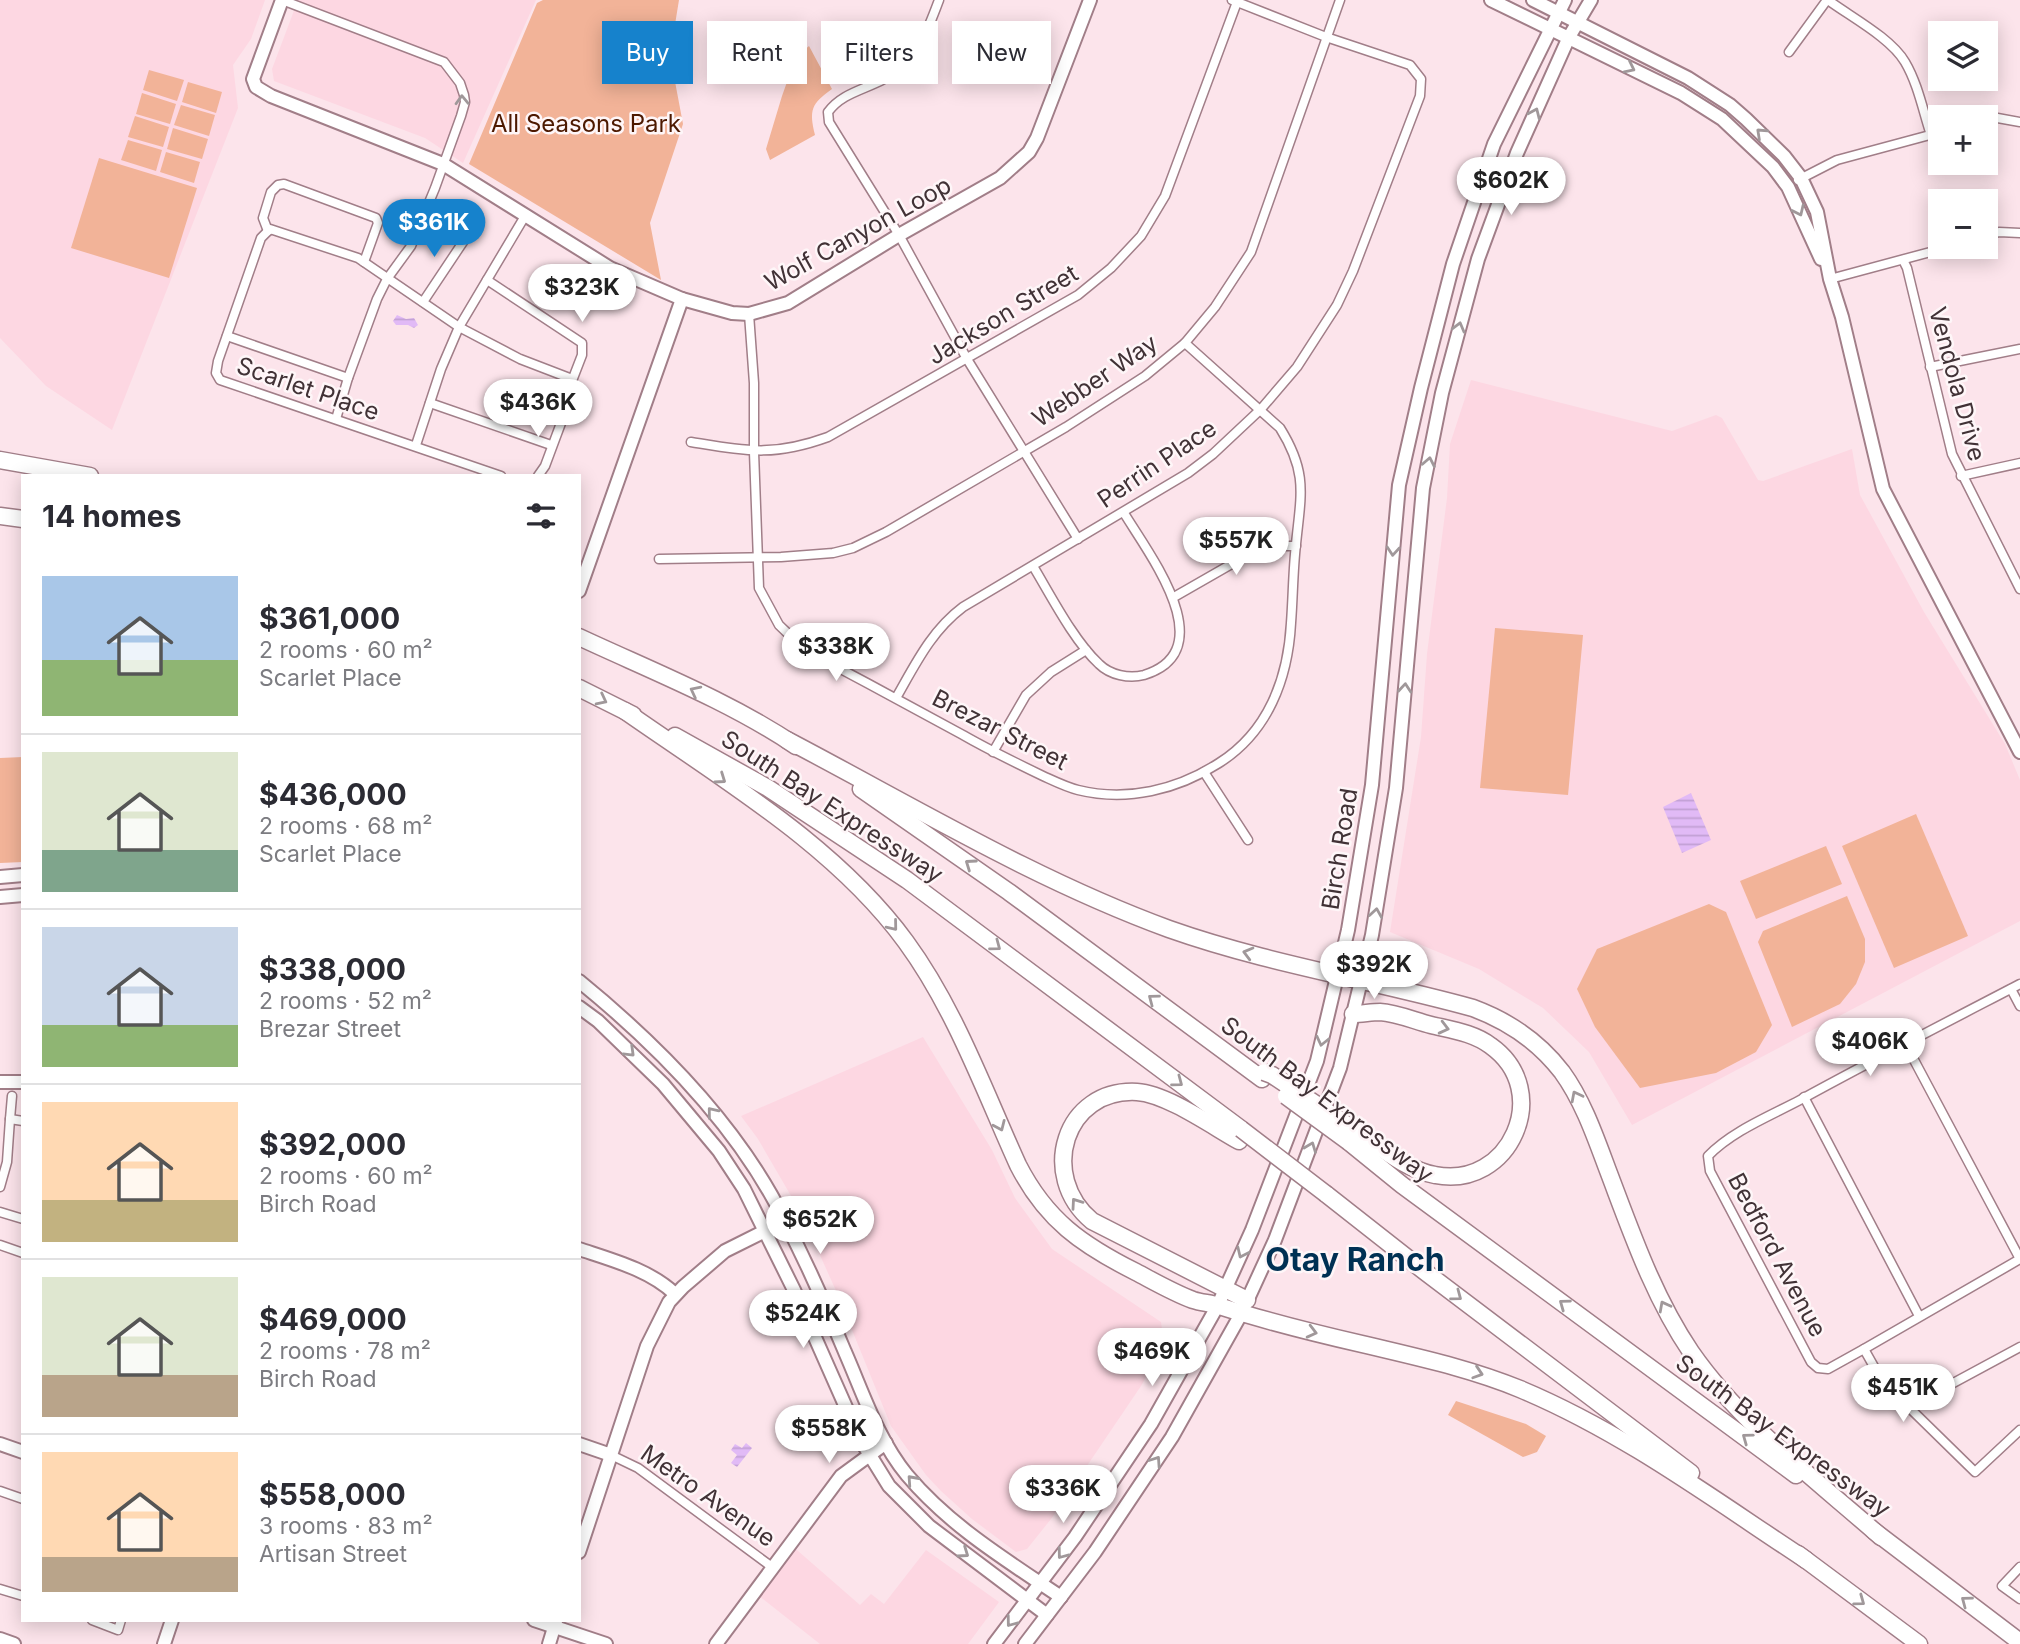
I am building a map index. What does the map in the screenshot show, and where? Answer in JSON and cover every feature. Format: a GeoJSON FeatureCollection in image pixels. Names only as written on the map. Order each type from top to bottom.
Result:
{"type":"FeatureCollection","features":[{"type":"Feature","properties":{"kind":"highway"},"geometry":{"type":"LineString","coordinates":[[0,460],[79,474]]}},
{"type":"Feature","properties":{"kind":"highway"},"geometry":{"type":"LineString","coordinates":[[0,516],[21,519]]}},
{"type":"Feature","properties":{"kind":"highway","name":"South Bay Expressway"},"geometry":{"type":"LineString","coordinates":[[587,641],[673,680],[788,740],[1009,892],[1245,1066],[1263,1075],[1272,1074],[1353,1137],[1402,1185],[2020,1642]]}},
{"type":"Feature","properties":{"kind":"highway","name":"South Bay Expressway"},"geometry":{"type":"LineString","coordinates":[[581,689],[740,771],[872,856],[941,905],[1240,1135],[1322,1191],[1446,1288],[1919,1644]]}},
{"type":"Feature","properties":{"kind":"highway"},"geometry":{"type":"LineString","coordinates":[[625,711],[781,822],[846,876],[893,924],[942,999],[1024,1177],[1039,1201],[1079,1240],[1109,1259],[1181,1295],[1218,1306],[1244,1307],[1429,1359],[1529,1393],[1624,1441],[1806,1560]]}},
{"type":"Feature","properties":{"kind":"highway"},"geometry":{"type":"LineString","coordinates":[[788,740],[1024,866],[1110,906],[1233,949],[1484,1012],[1515,1028],[1545,1052],[1576,1094],[1651,1280],[1692,1352],[1716,1385],[1744,1415],[1881,1537]]}},
{"type":"Feature","properties":{"kind":"highway"},"geometry":{"type":"LineString","coordinates":[[1353,1014],[1381,1012],[1480,1039],[1499,1052],[1510,1065],[1520,1088],[1522,1104],[1517,1129],[1504,1152],[1484,1168],[1460,1176],[1434,1175],[1417,1170],[1353,1137]]}},
{"type":"Feature","properties":{"kind":"highway"},"geometry":{"type":"LineString","coordinates":[[1240,1135],[1161,1098],[1127,1092],[1103,1099],[1083,1112],[1069,1132],[1062,1156],[1067,1188],[1080,1210],[1092,1221],[1225,1290],[1244,1307]]}},
{"type":"Feature","properties":{"kind":"street"},"geometry":{"type":"LineString","coordinates":[[282,0],[444,62],[460,83],[465,102],[411,246],[387,279],[377,299],[336,419]]}},
{"type":"Feature","properties":{"kind":"street","name":"Wolf Canyon Loop"},"geometry":{"type":"LineString","coordinates":[[282,0],[256,68],[253,79],[256,87],[271,96],[443,164],[610,268],[709,308],[749,314],[788,303],[899,235],[1000,178],[1029,152],[1044,126],[1090,0]]}},
{"type":"Feature","properties":{"kind":"street"},"geometry":{"type":"LineString","coordinates":[[939,0],[924,40],[909,61],[885,78],[836,101],[828,112],[830,122],[899,235],[967,359],[1077,539]]}},
{"type":"Feature","properties":{"kind":"street","name":"Webber Way"},"geometry":{"type":"LineString","coordinates":[[659,559],[757,558],[833,553],[853,548],[878,536],[1124,391],[1185,343],[1214,307],[1251,252],[1339,0]]}},
{"type":"Feature","properties":{"kind":"street"},"geometry":{"type":"LineString","coordinates":[[1491,0],[1681,93],[1722,120],[1773,167],[1788,187],[1830,279]]}},
{"type":"Feature","properties":{"kind":"street"},"geometry":{"type":"LineString","coordinates":[[1533,0],[1688,78],[1730,105],[1784,156],[1801,178],[1817,212],[1830,279],[1842,317],[1883,489],[2020,752]]}},
{"type":"Feature","properties":{"kind":"street","name":"Birch Road"},"geometry":{"type":"LineString","coordinates":[[994,1644],[1075,1537],[1151,1424],[1218,1306],[1252,1230],[1317,1061],[1348,930],[1372,785],[1399,485],[1453,264],[1494,144],[1565,0]]}},
{"type":"Feature","properties":{"kind":"street","name":"Birch Road"},"geometry":{"type":"LineString","coordinates":[[1025,1644],[1095,1552],[1172,1437],[1244,1307],[1275,1240],[1340,1069],[1372,935],[1396,788],[1423,488],[1442,393],[1478,259],[1517,153],[1569,37],[1591,0]]}},
{"type":"Feature","properties":{"kind":"street"},"geometry":{"type":"LineString","coordinates":[[1789,52],[1827,0],[1887,42],[1904,60],[1928,125]]}},
{"type":"Feature","properties":{"kind":"street"},"geometry":{"type":"LineString","coordinates":[[1234,1],[1326,37]]}},
{"type":"Feature","properties":{"kind":"street","name":"Jackson Street"},"geometry":{"type":"LineString","coordinates":[[691,442],[754,452],[790,449],[828,438],[1089,288],[1141,236],[1165,196],[1234,1]]}},
{"type":"Feature","properties":{"kind":"street","name":"Perrin Place"},"geometry":{"type":"LineString","coordinates":[[896,698],[929,640],[948,618],[1124,513],[1210,457],[1261,410],[1297,367],[1337,305],[1355,266],[1420,96],[1421,85],[1421,79],[1410,65],[1326,37]]}},
{"type":"Feature","properties":{"kind":"street"},"geometry":{"type":"LineString","coordinates":[[1998,118],[2020,122]]}},
{"type":"Feature","properties":{"kind":"street"},"geometry":{"type":"LineString","coordinates":[[1788,187],[1837,160],[1928,136]]}},
{"type":"Feature","properties":{"kind":"street"},"geometry":{"type":"LineString","coordinates":[[364,262],[377,223],[376,218],[284,184],[278,185],[271,192],[263,218],[268,231],[270,229],[364,262],[459,327],[520,359],[572,379]]}},
{"type":"Feature","properties":{"kind":"street"},"geometry":{"type":"LineString","coordinates":[[416,445],[459,327],[525,216]]}},
{"type":"Feature","properties":{"kind":"street","name":"Scarlet Place"},"geometry":{"type":"LineString","coordinates":[[268,231],[261,238],[218,361],[216,373],[220,380],[496,474]]}},
{"type":"Feature","properties":{"kind":"street"},"geometry":{"type":"LineString","coordinates":[[1998,232],[2020,233]]}},
{"type":"Feature","properties":{"kind":"street"},"geometry":{"type":"LineString","coordinates":[[423,302],[469,233]]}},
{"type":"Feature","properties":{"kind":"street"},"geometry":{"type":"LineString","coordinates":[[1830,279],[1928,253]]}},
{"type":"Feature","properties":{"kind":"street","name":"Vendola Drive"},"geometry":{"type":"LineString","coordinates":[[1903,260],[1952,454],[2020,589]]}},
{"type":"Feature","properties":{"kind":"street"},"geometry":{"type":"LineString","coordinates":[[487,280],[582,343],[582,355],[572,379],[564,415],[539,474]]}},
{"type":"Feature","properties":{"kind":"street"},"geometry":{"type":"LineString","coordinates":[[581,585],[682,299]]}},
{"type":"Feature","properties":{"kind":"street","name":"Brezar Street"},"geometry":{"type":"LineString","coordinates":[[749,314],[754,383],[759,588],[779,625],[805,650],[993,752],[1073,789],[1116,794],[1158,790],[1191,780],[1244,744],[1263,719],[1281,685],[1290,648],[1296,546],[1302,504],[1298,465],[1280,428],[1185,343]]}},
{"type":"Feature","properties":{"kind":"street"},"geometry":{"type":"LineString","coordinates":[[227,335],[348,378]]}},
{"type":"Feature","properties":{"kind":"street"},"geometry":{"type":"LineString","coordinates":[[1930,367],[2020,349]]}},
{"type":"Feature","properties":{"kind":"street"},"geometry":{"type":"LineString","coordinates":[[430,403],[551,445]]}},
{"type":"Feature","properties":{"kind":"street"},"geometry":{"type":"LineString","coordinates":[[1961,476],[2020,463]]}},
{"type":"Feature","properties":{"kind":"street"},"geometry":{"type":"LineString","coordinates":[[1033,566],[1086,650],[1100,666],[1112,673],[1143,675],[1161,666],[1172,656],[1181,636],[1174,597],[1124,513]]}},
{"type":"Feature","properties":{"kind":"street"},"geometry":{"type":"LineString","coordinates":[[1174,597],[1263,546],[1296,546]]}},
{"type":"Feature","properties":{"kind":"street"},"geometry":{"type":"LineString","coordinates":[[993,752],[1026,695],[1051,671],[1086,650]]}},
{"type":"Feature","properties":{"kind":"street"},"geometry":{"type":"LineString","coordinates":[[1205,772],[1248,840]]}},
{"type":"Feature","properties":{"kind":"street"},"geometry":{"type":"LineString","coordinates":[[0,877],[21,875]]}},
{"type":"Feature","properties":{"kind":"street"},"geometry":{"type":"LineString","coordinates":[[0,897],[21,895]]}},
{"type":"Feature","properties":{"kind":"street"},"geometry":{"type":"LineString","coordinates":[[581,983],[616,1012],[703,1100],[747,1157],[785,1221],[886,1443],[907,1475],[945,1514],[985,1546],[1060,1597]]}},
{"type":"Feature","properties":{"kind":"street"},"geometry":{"type":"LineString","coordinates":[[1919,1317],[1804,1097],[2020,984]]}},
{"type":"Feature","properties":{"kind":"street"},"geometry":{"type":"LineString","coordinates":[[2011,989],[2020,1006]]}},
{"type":"Feature","properties":{"kind":"street"},"geometry":{"type":"LineString","coordinates":[[581,1009],[604,1026],[663,1084],[712,1142],[744,1189],[869,1455],[889,1486],[929,1526],[1047,1615]]}},
{"type":"Feature","properties":{"kind":"street"},"geometry":{"type":"LineString","coordinates":[[604,1026],[616,1012]]}},
{"type":"Feature","properties":{"kind":"street"},"geometry":{"type":"LineString","coordinates":[[1906,1044],[2020,1259],[1864,1349],[1882,1381],[1975,1472],[2020,1430]]}},
{"type":"Feature","properties":{"kind":"street"},"geometry":{"type":"LineString","coordinates":[[0,1082],[21,1082]]}},
{"type":"Feature","properties":{"kind":"street"},"geometry":{"type":"LineString","coordinates":[[0,1187],[12,1096]]}},
{"type":"Feature","properties":{"kind":"street","name":"Bedford Avenue"},"geometry":{"type":"LineString","coordinates":[[1804,1097],[1717,1146],[1708,1156],[1710,1171],[1811,1362],[1818,1368],[1828,1369],[1864,1349]]}},
{"type":"Feature","properties":{"kind":"street"},"geometry":{"type":"LineString","coordinates":[[10,1119],[21,1121]]}},
{"type":"Feature","properties":{"kind":"street"},"geometry":{"type":"LineString","coordinates":[[0,1212],[21,1218]]}},
{"type":"Feature","properties":{"kind":"street"},"geometry":{"type":"LineString","coordinates":[[581,1546],[647,1346],[663,1312],[675,1294],[724,1251],[785,1221]]}},
{"type":"Feature","properties":{"kind":"street"},"geometry":{"type":"LineString","coordinates":[[0,1245],[21,1252]]}},
{"type":"Feature","properties":{"kind":"street"},"geometry":{"type":"LineString","coordinates":[[581,1250],[627,1266],[666,1286],[675,1294]]}},
{"type":"Feature","properties":{"kind":"street"},"geometry":{"type":"LineString","coordinates":[[1907,1408],[2020,1347]]}},
{"type":"Feature","properties":{"kind":"street"},"geometry":{"type":"LineString","coordinates":[[716,1644],[841,1476],[886,1443]]}},
{"type":"Feature","properties":{"kind":"street"},"geometry":{"type":"LineString","coordinates":[[0,1444],[21,1451]]}},
{"type":"Feature","properties":{"kind":"street","name":"Metro Avenue"},"geometry":{"type":"LineString","coordinates":[[581,1445],[638,1468],[772,1567]]}},
{"type":"Feature","properties":{"kind":"street"},"geometry":{"type":"LineString","coordinates":[[0,1491],[21,1498]]}},
{"type":"Feature","properties":{"kind":"street"},"geometry":{"type":"LineString","coordinates":[[2020,1567],[2002,1586],[2020,1599]]}},
{"type":"Feature","properties":{"kind":"street"},"geometry":{"type":"LineString","coordinates":[[0,1589],[21,1596]]}},
{"type":"Feature","properties":{"kind":"street"},"geometry":{"type":"LineString","coordinates":[[97,1622],[118,1630],[120,1622]]}},
{"type":"Feature","properties":{"kind":"street"},"geometry":{"type":"LineString","coordinates":[[164,1644],[171,1622]]}},
{"type":"Feature","properties":{"kind":"street"},"geometry":{"type":"LineString","coordinates":[[549,1644],[555,1624],[606,1644]]}},
{"type":"Feature","properties":{"kind":"street"},"geometry":{"type":"LineString","coordinates":[[0,1639],[14,1644]]}},
{"type":"Feature","properties":{"kind":"shaded area"},"geometry":{"type":"Polygon","coordinates":[[[0,0],[265,0],[251,39],[233,65],[238,108],[112,430],[46,386],[0,338],[0,0]]]}},
{"type":"Feature","properties":{"kind":"shaded area"},"geometry":{"type":"Polygon","coordinates":[[[298,0],[536,0],[463,163],[425,138],[274,81],[272,69],[298,0]]]}},
{"type":"Feature","properties":{"kind":"shaded area"},"geometry":{"type":"Polygon","coordinates":[[[397,315],[406,319],[414,318],[418,325],[414,328],[396,325],[393,321],[397,315]]]}},
{"type":"Feature","properties":{"kind":"shaded area"},"geometry":{"type":"Polygon","coordinates":[[[1471,380],[1672,431],[1716,415],[1722,418],[1758,480],[1763,481],[1852,449],[1860,495],[1924,612],[2005,744],[2020,780],[2020,921],[1632,1125],[1589,1052],[1543,1008],[1479,969],[1390,932],[1421,737],[1427,654],[1447,498],[1450,444],[1471,380]]]}},
{"type":"Feature","properties":{"kind":"shaded area"},"geometry":{"type":"Polygon","coordinates":[[[1691,793],[1711,840],[1682,853],[1663,807],[1691,793]]]}},
{"type":"Feature","properties":{"kind":"shaded area"},"geometry":{"type":"Polygon","coordinates":[[[923,1037],[992,1150],[1015,1198],[1052,1249],[1161,1322],[1164,1345],[1141,1386],[1051,1519],[1027,1549],[1016,1552],[972,1519],[941,1491],[926,1475],[891,1426],[801,1213],[758,1139],[741,1116],[923,1037]]]}},
{"type":"Feature","properties":{"kind":"shaded area"},"geometry":{"type":"Polygon","coordinates":[[[746,1443],[752,1448],[737,1467],[731,1463],[737,1455],[731,1450],[735,1444],[742,1448],[746,1443]]]}},
{"type":"Feature","properties":{"kind":"shaded area"},"geometry":{"type":"Polygon","coordinates":[[[790,1544],[860,1605],[871,1594],[884,1604],[926,1550],[999,1602],[968,1644],[820,1644],[754,1592],[790,1544]]]}},
{"type":"Feature","properties":{"kind":"green space","name":"All Seasons Park"},"geometry":{"type":"Polygon","coordinates":[[[543,0],[679,0],[676,21],[602,21],[602,84],[675,84],[683,124],[650,223],[661,280],[469,164],[537,3],[543,0]]]}},
{"type":"Feature","properties":{"kind":"green space"},"geometry":{"type":"Polygon","coordinates":[[[809,46],[821,68],[821,84],[829,84],[832,89],[813,108],[815,135],[770,160],[766,149],[786,84],[807,84],[809,46]]]}},
{"type":"Feature","properties":{"kind":"green space"},"geometry":{"type":"Polygon","coordinates":[[[149,70],[184,80],[177,101],[143,90],[149,70]]]}},
{"type":"Feature","properties":{"kind":"green space"},"geometry":{"type":"Polygon","coordinates":[[[188,82],[222,92],[216,113],[182,102],[188,82]]]}},
{"type":"Feature","properties":{"kind":"green space"},"geometry":{"type":"Polygon","coordinates":[[[142,93],[176,104],[170,124],[136,114],[142,93]]]}},
{"type":"Feature","properties":{"kind":"green space"},"geometry":{"type":"Polygon","coordinates":[[[181,105],[215,115],[209,136],[174,125],[181,105]]]}},
{"type":"Feature","properties":{"kind":"green space"},"geometry":{"type":"Polygon","coordinates":[[[135,116],[169,127],[163,147],[128,137],[135,116]]]}},
{"type":"Feature","properties":{"kind":"green space"},"geometry":{"type":"Polygon","coordinates":[[[173,128],[208,139],[202,159],[167,149],[173,128]]]}},
{"type":"Feature","properties":{"kind":"green space"},"geometry":{"type":"Polygon","coordinates":[[[128,140],[162,150],[156,171],[121,160],[128,140]]]}},
{"type":"Feature","properties":{"kind":"green space"},"geometry":{"type":"Polygon","coordinates":[[[166,152],[200,162],[194,183],[160,172],[166,152]]]}},
{"type":"Feature","properties":{"kind":"green space"},"geometry":{"type":"Polygon","coordinates":[[[99,158],[197,188],[169,278],[71,248],[99,158]]]}},
{"type":"Feature","properties":{"kind":"green space"},"geometry":{"type":"Polygon","coordinates":[[[1495,628],[1583,635],[1568,795],[1480,788],[1495,628]]]}},
{"type":"Feature","properties":{"kind":"green space"},"geometry":{"type":"Polygon","coordinates":[[[21,757],[21,862],[0,863],[0,758],[21,757]]]}},
{"type":"Feature","properties":{"kind":"green space"},"geometry":{"type":"Polygon","coordinates":[[[1916,814],[1968,936],[1894,968],[1842,846],[1916,814]]]}},
{"type":"Feature","properties":{"kind":"green space"},"geometry":{"type":"Polygon","coordinates":[[[1826,846],[1842,884],[1756,919],[1740,881],[1826,846]]]}},
{"type":"Feature","properties":{"kind":"green space"},"geometry":{"type":"Polygon","coordinates":[[[1847,896],[1865,939],[1865,962],[1856,984],[1840,1004],[1792,1027],[1758,942],[1763,931],[1847,896]]]}},
{"type":"Feature","properties":{"kind":"green space"},"geometry":{"type":"Polygon","coordinates":[[[1709,904],[1726,912],[1772,1025],[1756,1052],[1716,1073],[1640,1088],[1595,1027],[1577,989],[1597,949],[1709,904]]]}},
{"type":"Feature","properties":{"kind":"green space"},"geometry":{"type":"Polygon","coordinates":[[[1456,1401],[1526,1424],[1546,1436],[1537,1452],[1523,1457],[1448,1415],[1456,1401]]]}},
{"type":"Feature","properties":{"kind":"district","name":"Otay Ranch"},"geometry":{"type":"Point","coordinates":[1355,1260]}}]}
